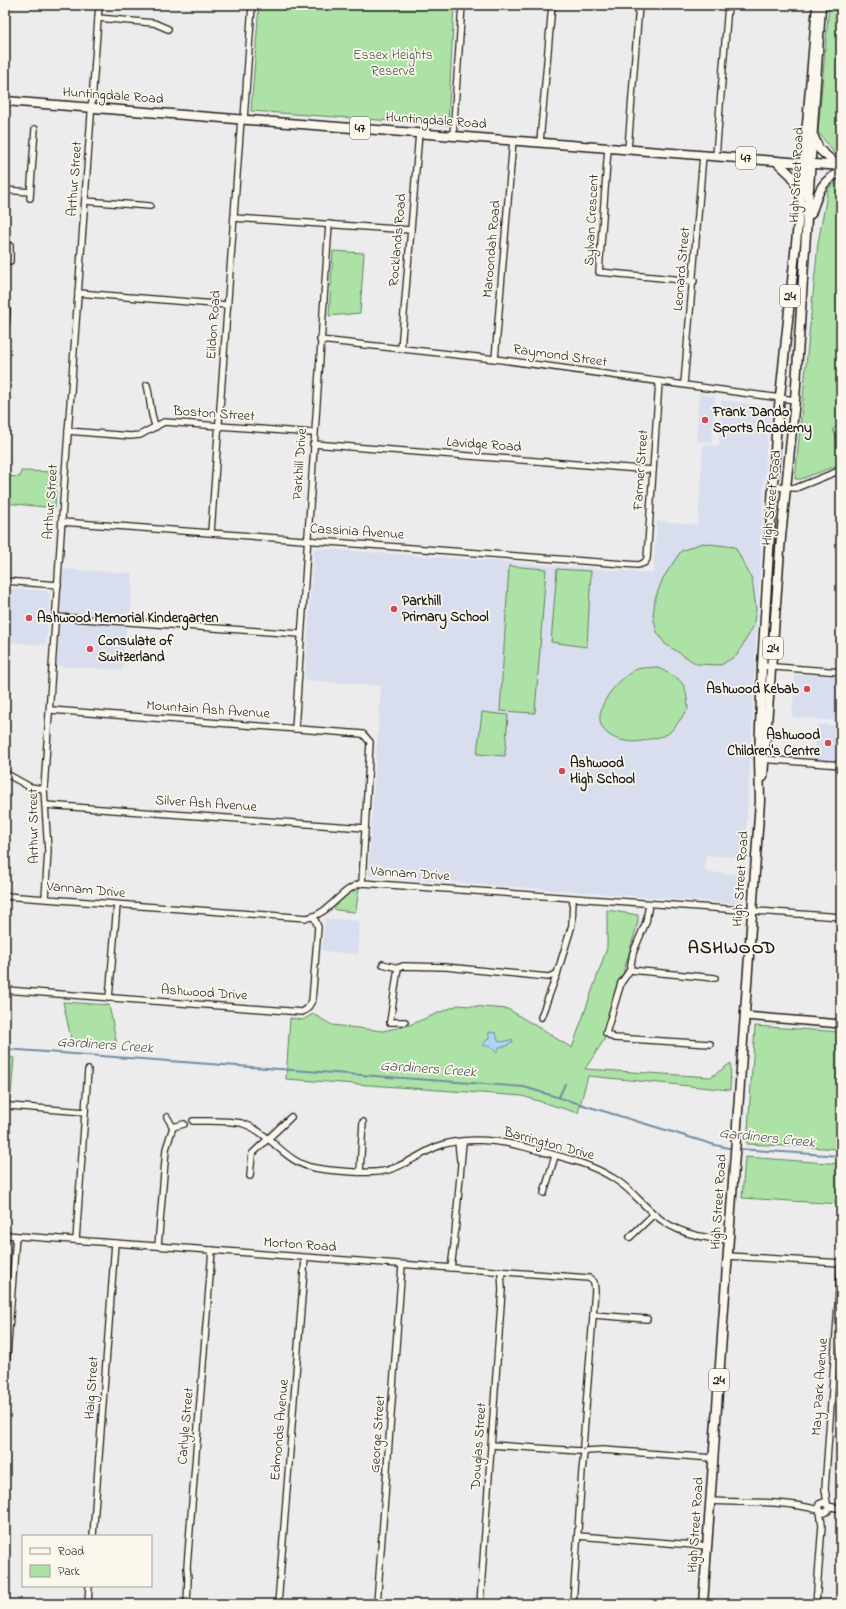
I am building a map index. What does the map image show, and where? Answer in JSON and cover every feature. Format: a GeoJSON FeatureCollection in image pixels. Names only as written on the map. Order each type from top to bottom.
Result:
{"type":"FeatureCollection","features":[{"type":"Feature","properties":{"kind":"main road","name":"High Street Road"},"geometry":{"type":"LineString","coordinates":[[762,759],[772,667],[786,488],[795,400],[808,223],[807,163],[817,5]]}},
{"type":"Feature","properties":{"kind":"main road","name":"High Street Road"},"geometry":{"type":"LineString","coordinates":[[703,1604],[760,801],[762,759],[762,666],[772,487],[779,398],[801,195],[812,135],[821,5]]}},
{"type":"Feature","properties":{"kind":"main road","name":"Huntingdale Road"},"geometry":{"type":"LineString","coordinates":[[5,101],[807,163],[840,168]]}},
{"type":"Feature","properties":{"kind":"main road"},"geometry":{"type":"LineString","coordinates":[[808,223],[824,183],[840,168],[829,160],[819,149],[812,135]]}},
{"type":"Feature","properties":{"kind":"main road"},"geometry":{"type":"LineString","coordinates":[[776,161],[792,176],[801,195]]}},
{"type":"Feature","properties":{"kind":"street","name":"Arthur Street"},"geometry":{"type":"LineString","coordinates":[[45,898],[48,851],[44,789],[99,5]]}},
{"type":"Feature","properties":{"kind":"street","name":"Eildon Road"},"geometry":{"type":"LineString","coordinates":[[211,532],[227,305],[252,5]]}},
{"type":"Feature","properties":{"kind":"street"},"geometry":{"type":"LineString","coordinates":[[453,136],[462,5]]}},
{"type":"Feature","properties":{"kind":"street"},"geometry":{"type":"LineString","coordinates":[[540,142],[552,5]]}},
{"type":"Feature","properties":{"kind":"street"},"geometry":{"type":"LineString","coordinates":[[628,149],[640,5]]}},
{"type":"Feature","properties":{"kind":"street"},"geometry":{"type":"LineString","coordinates":[[716,156],[728,5]]}},
{"type":"Feature","properties":{"kind":"street"},"geometry":{"type":"LineString","coordinates":[[98,18],[154,23],[168,28]]}},
{"type":"Feature","properties":{"kind":"street"},"geometry":{"type":"LineString","coordinates":[[5,190],[30,195],[35,129]]}},
{"type":"Feature","properties":{"kind":"street","name":"Rocklands Road"},"geometry":{"type":"LineString","coordinates":[[401,349],[419,133]]}},
{"type":"Feature","properties":{"kind":"street","name":"Maroondah Road"},"geometry":{"type":"LineString","coordinates":[[496,359],[513,140]]}},
{"type":"Feature","properties":{"kind":"street","name":"Sylvan Crescent"},"geometry":{"type":"LineString","coordinates":[[608,148],[599,272],[694,281]]}},
{"type":"Feature","properties":{"kind":"street","name":"Leonard Street"},"geometry":{"type":"LineString","coordinates":[[684,384],[694,281],[703,155]]}},
{"type":"Feature","properties":{"kind":"street"},"geometry":{"type":"LineString","coordinates":[[85,201],[150,206]]}},
{"type":"Feature","properties":{"kind":"street"},"geometry":{"type":"LineString","coordinates":[[234,218],[411,230]]}},
{"type":"Feature","properties":{"kind":"street","name":"Parkhill Drive"},"geometry":{"type":"LineString","coordinates":[[295,729],[300,634],[329,224]]}},
{"type":"Feature","properties":{"kind":"street"},"geometry":{"type":"LineString","coordinates":[[10,246],[7,253],[10,261]]}},
{"type":"Feature","properties":{"kind":"street"},"geometry":{"type":"LineString","coordinates":[[78,293],[227,305]]}},
{"type":"Feature","properties":{"kind":"street"},"geometry":{"type":"LineString","coordinates":[[6,321],[7,310]]}},
{"type":"Feature","properties":{"kind":"street","name":"Raymond Street"},"geometry":{"type":"LineString","coordinates":[[320,340],[496,359],[795,400]]}},
{"type":"Feature","properties":{"kind":"street","name":"Farmer Street"},"geometry":{"type":"LineString","coordinates":[[647,559],[660,382]]}},
{"type":"Feature","properties":{"kind":"street"},"geometry":{"type":"LineString","coordinates":[[147,385],[150,395],[150,416],[156,427]]}},
{"type":"Feature","properties":{"kind":"street","name":"Boston Street"},"geometry":{"type":"LineString","coordinates":[[68,431],[130,436],[140,435],[164,422],[314,433]]}},
{"type":"Feature","properties":{"kind":"street","name":"Lavidge Road"},"geometry":{"type":"LineString","coordinates":[[313,444],[653,470]]}},
{"type":"Feature","properties":{"kind":"street"},"geometry":{"type":"LineString","coordinates":[[772,487],[796,488],[841,470]]}},
{"type":"Feature","properties":{"kind":"street","name":"Cassinia Avenue"},"geometry":{"type":"LineString","coordinates":[[62,522],[638,565],[644,564],[647,559]]}},
{"type":"Feature","properties":{"kind":"street"},"geometry":{"type":"LineString","coordinates":[[5,581],[58,585]]}},
{"type":"Feature","properties":{"kind":"street"},"geometry":{"type":"LineString","coordinates":[[56,616],[300,634]]}},
{"type":"Feature","properties":{"kind":"street"},"geometry":{"type":"LineString","coordinates":[[762,666],[841,672]]}},
{"type":"Feature","properties":{"kind":"street","name":"Mountain Ash Avenue"},"geometry":{"type":"LineString","coordinates":[[50,710],[363,734],[370,742],[365,828]]}},
{"type":"Feature","properties":{"kind":"street"},"geometry":{"type":"LineString","coordinates":[[762,759],[841,765]]}},
{"type":"Feature","properties":{"kind":"street"},"geometry":{"type":"LineString","coordinates":[[5,773],[30,787],[44,789]]}},
{"type":"Feature","properties":{"kind":"street","name":"Silver Ash Avenue"},"geometry":{"type":"LineString","coordinates":[[45,805],[365,828]]}},
{"type":"Feature","properties":{"kind":"street"},"geometry":{"type":"LineString","coordinates":[[362,883],[365,828]]}},
{"type":"Feature","properties":{"kind":"street","name":"Vannam Drive"},"geometry":{"type":"LineString","coordinates":[[5,896],[307,918],[314,917],[352,887],[362,883],[841,917]]}},
{"type":"Feature","properties":{"kind":"street"},"geometry":{"type":"LineString","coordinates":[[541,1017],[557,974],[572,925],[573,899]]}},
{"type":"Feature","properties":{"kind":"street"},"geometry":{"type":"LineString","coordinates":[[649,904],[646,922],[634,953],[630,970],[621,983],[606,1033],[614,1038],[710,1044]]}},
{"type":"Feature","properties":{"kind":"street"},"geometry":{"type":"LineString","coordinates":[[109,998],[117,905]]}},
{"type":"Feature","properties":{"kind":"street","name":"Ashwood Drive"},"geometry":{"type":"LineString","coordinates":[[5,990],[302,1012],[308,1009],[312,1001],[318,927],[314,917]]}},
{"type":"Feature","properties":{"kind":"street"},"geometry":{"type":"LineString","coordinates":[[384,964],[398,968],[403,966],[446,967],[548,977],[557,974]]}},
{"type":"Feature","properties":{"kind":"street"},"geometry":{"type":"LineString","coordinates":[[398,968],[390,1022],[405,1022]]}},
{"type":"Feature","properties":{"kind":"street"},"geometry":{"type":"LineString","coordinates":[[630,970],[715,978]]}},
{"type":"Feature","properties":{"kind":"street"},"geometry":{"type":"LineString","coordinates":[[745,1016],[841,1024]]}},
{"type":"Feature","properties":{"kind":"street"},"geometry":{"type":"LineString","coordinates":[[76,1240],[88,1070]]}},
{"type":"Feature","properties":{"kind":"street"},"geometry":{"type":"LineString","coordinates":[[10,1106],[85,1112]]}},
{"type":"Feature","properties":{"kind":"street"},"geometry":{"type":"LineString","coordinates":[[158,1246],[166,1149],[173,1127],[167,1117]]}},
{"type":"Feature","properties":{"kind":"street"},"geometry":{"type":"LineString","coordinates":[[250,1176],[252,1154],[266,1139],[291,1117]]}},
{"type":"Feature","properties":{"kind":"street","name":"Barrington Drive"},"geometry":{"type":"LineString","coordinates":[[193,1122],[240,1123],[251,1128],[291,1159],[314,1168],[360,1171],[383,1171],[398,1167],[437,1147],[460,1142],[502,1142],[555,1156],[607,1174],[626,1187],[654,1214],[668,1224],[689,1234],[729,1240]]}},
{"type":"Feature","properties":{"kind":"street"},"geometry":{"type":"LineString","coordinates":[[360,1171],[363,1122]]}},
{"type":"Feature","properties":{"kind":"street"},"geometry":{"type":"LineString","coordinates":[[173,1127],[184,1124]]}},
{"type":"Feature","properties":{"kind":"street"},"geometry":{"type":"LineString","coordinates":[[453,1268],[460,1164],[460,1142]]}},
{"type":"Feature","properties":{"kind":"street"},"geometry":{"type":"LineString","coordinates":[[544,1193],[555,1156]]}},
{"type":"Feature","properties":{"kind":"street"},"geometry":{"type":"LineString","coordinates":[[630,1237],[654,1214]]}},
{"type":"Feature","properties":{"kind":"street","name":"Morton Road"},"geometry":{"type":"LineString","coordinates":[[5,1235],[305,1258],[584,1277],[592,1280],[595,1290],[593,1315]]}},
{"type":"Feature","properties":{"kind":"street"},"geometry":{"type":"LineString","coordinates":[[5,1383],[16,1236]]}},
{"type":"Feature","properties":{"kind":"street","name":"Haig Street"},"geometry":{"type":"LineString","coordinates":[[93,1535],[116,1243]]}},
{"type":"Feature","properties":{"kind":"street","name":"Carlyle Street"},"geometry":{"type":"LineString","coordinates":[[186,1604],[188,1579],[187,1567],[212,1250]]}},
{"type":"Feature","properties":{"kind":"street"},"geometry":{"type":"LineString","coordinates":[[728,1256],[841,1263]]}},
{"type":"Feature","properties":{"kind":"street","name":"Edmonds Avenue"},"geometry":{"type":"LineString","coordinates":[[278,1604],[305,1258]]}},
{"type":"Feature","properties":{"kind":"street","name":"May Park Avenue"},"geometry":{"type":"LineString","coordinates":[[816,1604],[841,1263]]}},
{"type":"Feature","properties":{"kind":"street","name":"George Street"},"geometry":{"type":"LineString","coordinates":[[377,1604],[402,1265]]}},
{"type":"Feature","properties":{"kind":"street","name":"Douglas Street"},"geometry":{"type":"LineString","coordinates":[[480,1604],[503,1271]]}},
{"type":"Feature","properties":{"kind":"street"},"geometry":{"type":"LineString","coordinates":[[573,1604],[593,1315],[647,1319]]}},
{"type":"Feature","properties":{"kind":"street"},"geometry":{"type":"LineString","coordinates":[[491,1445],[603,1450],[713,1458]]}},
{"type":"Feature","properties":{"kind":"street"},"geometry":{"type":"LineString","coordinates":[[710,1499],[841,1509]]}},
{"type":"Feature","properties":{"kind":"street"},"geometry":{"type":"LineString","coordinates":[[578,1536],[707,1546]]}},
{"type":"Feature","properties":{"kind":"street"},"geometry":{"type":"LineString","coordinates":[[88,1604],[89,1587]]}},
{"type":"Feature","properties":{"kind":"shaded area","name":"Frank Dando Sports Academy"},"geometry":{"type":"Polygon","coordinates":[[[699,394],[713,396],[715,398],[712,443],[696,441],[699,394]]]}},
{"type":"Feature","properties":{"kind":"shaded area","name":"Ashwood High School"},"geometry":{"type":"Polygon","coordinates":[[[721,400],[771,407],[766,450],[745,858],[706,855],[705,872],[745,875],[744,901],[741,904],[371,876],[368,873],[381,686],[305,680],[314,548],[653,573],[657,521],[698,524],[703,445],[719,446],[721,400]]]}},
{"type":"Feature","properties":{"kind":"shaded area"},"geometry":{"type":"Polygon","coordinates":[[[61,569],[133,573],[130,624],[126,624],[123,670],[57,666],[61,569]]]}},
{"type":"Feature","properties":{"kind":"shaded area","name":"Ashwood Memorial Kindergarten"},"geometry":{"type":"Polygon","coordinates":[[[5,588],[46,591],[50,594],[46,645],[8,642],[5,682],[5,588]]]}},
{"type":"Feature","properties":{"kind":"shaded area"},"geometry":{"type":"Polygon","coordinates":[[[795,674],[841,677],[841,721],[792,717],[795,674]]]}},
{"type":"Feature","properties":{"kind":"shaded area","name":"Ashwood Children's Centre"},"geometry":{"type":"Polygon","coordinates":[[[816,724],[841,726],[841,762],[813,760],[816,724]]]}},
{"type":"Feature","properties":{"kind":"shaded area"},"geometry":{"type":"Polygon","coordinates":[[[325,918],[360,921],[358,954],[322,951],[325,918]]]}},
{"type":"Feature","properties":{"kind":"green space","name":"Essex Heights Reserve"},"geometry":{"type":"Polygon","coordinates":[[[259,5],[454,5],[448,125],[251,111],[259,5]]]}},
{"type":"Feature","properties":{"kind":"green space"},"geometry":{"type":"Polygon","coordinates":[[[829,5],[841,5],[841,155],[835,154],[818,132],[829,5]]]}},
{"type":"Feature","properties":{"kind":"green space"},"geometry":{"type":"Polygon","coordinates":[[[841,178],[841,425],[833,429],[841,448],[841,464],[801,479],[795,479],[818,243],[828,189],[841,178]]]}},
{"type":"Feature","properties":{"kind":"green space"},"geometry":{"type":"Polygon","coordinates":[[[333,251],[364,253],[360,313],[329,316],[333,251]]]}},
{"type":"Feature","properties":{"kind":"green space"},"geometry":{"type":"Polygon","coordinates":[[[21,471],[57,472],[55,508],[5,503],[5,476],[20,477],[21,471]]]}},
{"type":"Feature","properties":{"kind":"green space"},"geometry":{"type":"Polygon","coordinates":[[[702,543],[735,547],[752,579],[756,609],[753,627],[737,655],[721,665],[697,664],[665,644],[657,632],[653,616],[655,599],[663,578],[681,551],[702,543]]]}},
{"type":"Feature","properties":{"kind":"green space"},"geometry":{"type":"Polygon","coordinates":[[[509,566],[546,569],[535,713],[500,711],[509,566]]]}},
{"type":"Feature","properties":{"kind":"green space"},"geometry":{"type":"Polygon","coordinates":[[[557,569],[591,571],[587,647],[551,642],[557,569]]]}},
{"type":"Feature","properties":{"kind":"green space"},"geometry":{"type":"Polygon","coordinates":[[[656,667],[677,678],[684,686],[688,709],[677,724],[667,734],[639,742],[617,739],[606,732],[601,724],[600,714],[610,693],[626,676],[635,670],[656,667]]]}},
{"type":"Feature","properties":{"kind":"green space"},"geometry":{"type":"Polygon","coordinates":[[[482,712],[508,715],[505,756],[477,754],[482,712]]]}},
{"type":"Feature","properties":{"kind":"green space"},"geometry":{"type":"Polygon","coordinates":[[[359,888],[356,910],[354,912],[336,910],[333,907],[353,890],[359,888]]]}},
{"type":"Feature","properties":{"kind":"green space"},"geometry":{"type":"Polygon","coordinates":[[[607,910],[638,915],[638,922],[604,1040],[585,1069],[711,1077],[731,1063],[730,1090],[588,1076],[578,1113],[522,1096],[286,1079],[290,1018],[303,1020],[313,1014],[332,1025],[383,1031],[409,1025],[458,1005],[508,1009],[572,1048],[607,948],[607,910]]]}},
{"type":"Feature","properties":{"kind":"green space"},"geometry":{"type":"Polygon","coordinates":[[[63,1002],[109,1005],[117,1045],[72,1043],[63,1002]]]}},
{"type":"Feature","properties":{"kind":"green space"},"geometry":{"type":"Polygon","coordinates":[[[755,1026],[841,1032],[841,1149],[747,1144],[755,1026]]]}},
{"type":"Feature","properties":{"kind":"green space"},"geometry":{"type":"Polygon","coordinates":[[[5,1057],[14,1058],[11,1094],[5,1099],[5,1057]]]}},
{"type":"Feature","properties":{"kind":"green space"},"geometry":{"type":"Polygon","coordinates":[[[745,1157],[841,1164],[841,1204],[742,1198],[745,1157]]]}},
{"type":"Feature","properties":{"kind":"water"},"geometry":{"type":"Polygon","coordinates":[[[489,1032],[496,1033],[498,1041],[503,1042],[512,1039],[513,1042],[510,1042],[507,1046],[499,1047],[497,1053],[491,1047],[482,1045],[489,1038],[489,1032]]]}},
{"type":"Feature","properties":{"kind":"waterway","name":"Gardiners Creek"},"geometry":{"type":"LineString","coordinates":[[5,1049],[524,1087],[715,1145],[733,1149]]}},
{"type":"Feature","properties":{"kind":"waterway"},"geometry":{"type":"LineString","coordinates":[[559,1097],[565,1084]]}},
{"type":"Feature","properties":{"kind":"waterway","name":"Gardiners Creek"},"geometry":{"type":"LineString","coordinates":[[738,1149],[841,1156]]}},
{"type":"Feature","properties":{"kind":"place","name":"Frank Dando Sports Academy"},"geometry":{"type":"Point","coordinates":[705,420]}},
{"type":"Feature","properties":{"kind":"place","name":"Parkhill Primary School"},"geometry":{"type":"Point","coordinates":[394,609]}},
{"type":"Feature","properties":{"kind":"place","name":"Ashwood Memorial Kindergarten"},"geometry":{"type":"Point","coordinates":[29,618]}},
{"type":"Feature","properties":{"kind":"place","name":"Consulate of Switzerland"},"geometry":{"type":"Point","coordinates":[90,649]}},
{"type":"Feature","properties":{"kind":"place","name":"Ashwood Kebab"},"geometry":{"type":"Point","coordinates":[807,689]}},
{"type":"Feature","properties":{"kind":"place","name":"Ashwood Children's Centre"},"geometry":{"type":"Point","coordinates":[828,743]}},
{"type":"Feature","properties":{"kind":"place","name":"Ashwood High School"},"geometry":{"type":"Point","coordinates":[562,771]}},
{"type":"Feature","properties":{"kind":"district","name":"ASHWOOD"},"geometry":{"type":"Point","coordinates":[732,949]}}]}
